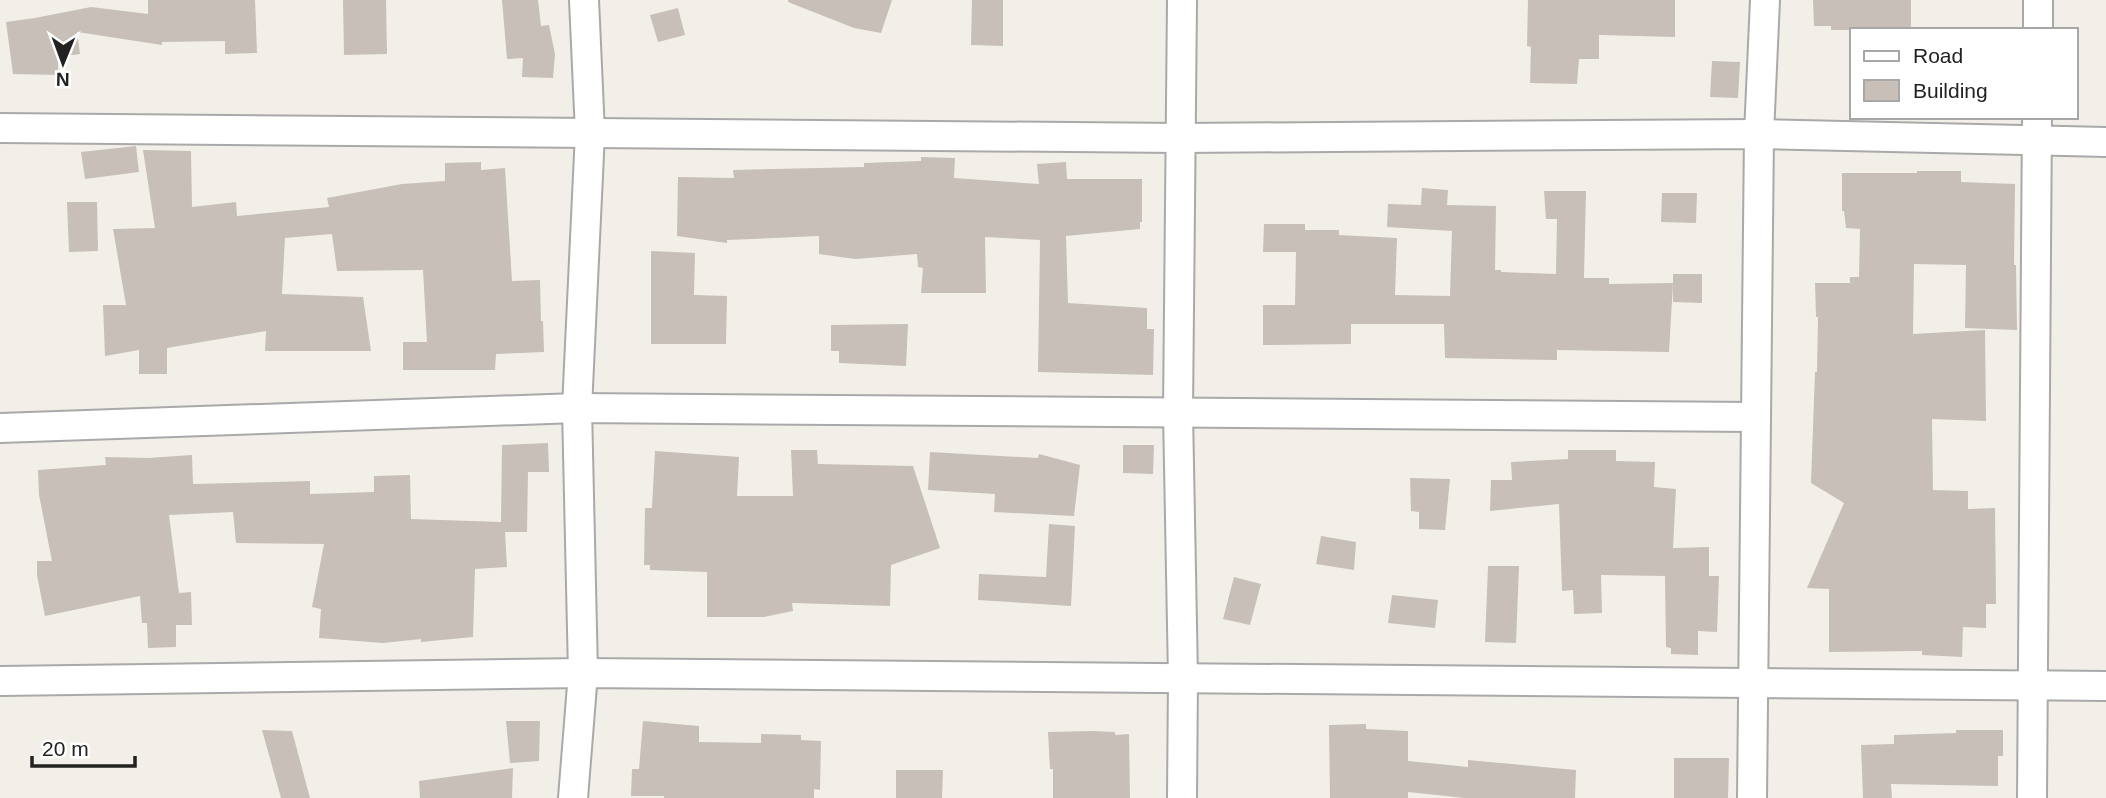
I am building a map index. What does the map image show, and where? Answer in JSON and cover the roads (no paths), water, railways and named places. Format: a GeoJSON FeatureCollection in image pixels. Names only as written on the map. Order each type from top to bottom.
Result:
{"type":"FeatureCollection","features":[{"type":"Feature","properties":{"kind":"street"},"geometry":{"type":"LineString","coordinates":[[573,798],[583,673],[577,408],[590,133],[583,0]]}},
{"type":"Feature","properties":{"kind":"street"},"geometry":{"type":"LineString","coordinates":[[1182,0],[1178,412],[1183,678],[1182,798]]}},
{"type":"Feature","properties":{"kind":"street"},"geometry":{"type":"LineString","coordinates":[[1752,798],[1759,134],[1765,0]]}},
{"type":"Feature","properties":{"kind":"street"},"geometry":{"type":"LineString","coordinates":[[2038,0],[2038,28]]}},
{"type":"Feature","properties":{"kind":"street"},"geometry":{"type":"LineString","coordinates":[[0,128],[1180,138],[2037,129],[2106,142]]}},
{"type":"Feature","properties":{"kind":"street"},"geometry":{"type":"LineString","coordinates":[[2032,798],[2037,129]]}},
{"type":"Feature","properties":{"kind":"street"},"geometry":{"type":"LineString","coordinates":[[0,428],[577,408],[1756,417]]}},
{"type":"Feature","properties":{"kind":"street"},"geometry":{"type":"LineString","coordinates":[[0,681],[583,673],[2106,686]]}}]}
